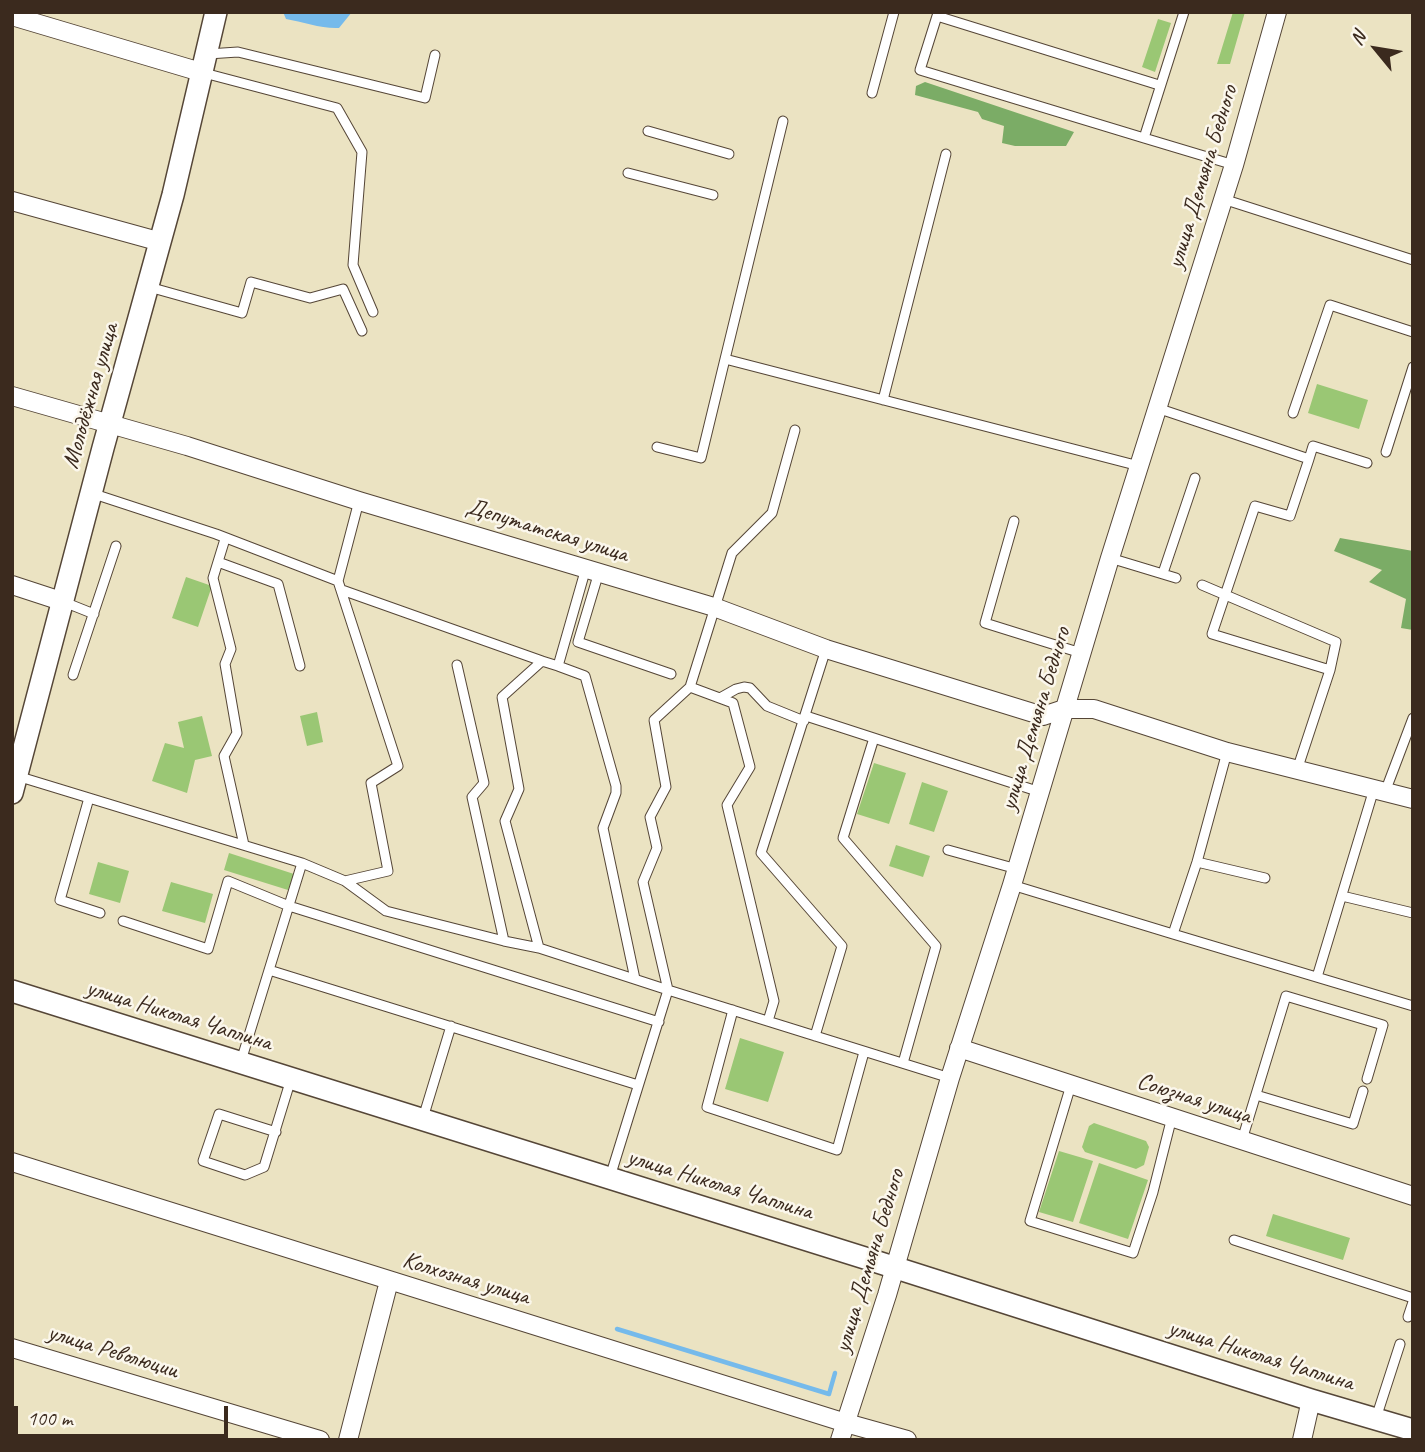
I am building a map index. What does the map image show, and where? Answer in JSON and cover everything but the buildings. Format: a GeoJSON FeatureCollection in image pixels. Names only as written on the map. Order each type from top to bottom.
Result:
{"type":"FeatureCollection","features":[{"type":"Feature","properties":{"kind":"street","name":"Молодёжная улица"},"geometry":{"type":"LineString","coordinates":[[14,781],[161,242],[206,64],[216,12]]}},
{"type":"Feature","properties":{"kind":"street","name":"улица Демьяна Бедного"},"geometry":{"type":"LineString","coordinates":[[843,1431],[895,1267],[950,1078],[1015,877],[1110,558],[1234,165],[1277,12]]}},
{"type":"Feature","properties":{"kind":"street"},"geometry":{"type":"LineString","coordinates":[[12,16],[206,64]]}},
{"type":"Feature","properties":{"kind":"street"},"geometry":{"type":"LineString","coordinates":[[12,201],[161,242]]}},
{"type":"Feature","properties":{"kind":"street","name":"Депутатская улица"},"geometry":{"type":"LineString","coordinates":[[12,396],[714,607],[826,649],[1043,716],[1064,709],[1094,709],[1227,752],[1413,799]]}},
{"type":"Feature","properties":{"kind":"street"},"geometry":{"type":"LineString","coordinates":[[12,585],[64,602]]}},
{"type":"Feature","properties":{"kind":"street","name":"улица Николая Чаплина"},"geometry":{"type":"LineString","coordinates":[[12,991],[1413,1430]]}},
{"type":"Feature","properties":{"kind":"street","name":"Союзная улица"},"geometry":{"type":"LineString","coordinates":[[960,1048],[1413,1196]]}},
{"type":"Feature","properties":{"kind":"street","name":"Колхозная улица"},"geometry":{"type":"LineString","coordinates":[[12,1162],[389,1281],[843,1431],[907,1440]]}},
{"type":"Feature","properties":{"kind":"street"},"geometry":{"type":"LineString","coordinates":[[348,1440],[389,1281]]}},
{"type":"Feature","properties":{"kind":"street","name":"улица Революции"},"geometry":{"type":"LineString","coordinates":[[12,1348],[320,1440]]}},
{"type":"Feature","properties":{"kind":"street"},"geometry":{"type":"LineString","coordinates":[[1302,1440],[1311,1400]]}},
{"type":"Feature","properties":{"kind":"lane"},"geometry":{"type":"LineString","coordinates":[[872,93],[894,12]]}},
{"type":"Feature","properties":{"kind":"lane"},"geometry":{"type":"LineString","coordinates":[[1144,138],[1184,12]]}},
{"type":"Feature","properties":{"kind":"lane"},"geometry":{"type":"LineString","coordinates":[[1159,85],[937,16],[920,70],[1234,165]]}},
{"type":"Feature","properties":{"kind":"lane"},"geometry":{"type":"LineString","coordinates":[[206,64],[238,52],[425,98],[435,55]]}},
{"type":"Feature","properties":{"kind":"lane"},"geometry":{"type":"LineString","coordinates":[[206,64],[337,108],[362,152],[354,265],[373,312]]}},
{"type":"Feature","properties":{"kind":"lane"},"geometry":{"type":"LineString","coordinates":[[657,447],[701,458],[783,121]]}},
{"type":"Feature","properties":{"kind":"lane"},"geometry":{"type":"LineString","coordinates":[[648,131],[729,154]]}},
{"type":"Feature","properties":{"kind":"lane"},"geometry":{"type":"LineString","coordinates":[[883,400],[947,154]]}},
{"type":"Feature","properties":{"kind":"lane"},"geometry":{"type":"LineString","coordinates":[[628,173],[713,195]]}},
{"type":"Feature","properties":{"kind":"lane"},"geometry":{"type":"LineString","coordinates":[[1223,199],[1413,260]]}},
{"type":"Feature","properties":{"kind":"lane"},"geometry":{"type":"LineString","coordinates":[[149,286],[242,313],[251,282],[310,298],[343,289],[362,331]]}},
{"type":"Feature","properties":{"kind":"lane"},"geometry":{"type":"LineString","coordinates":[[1293,413],[1329,305],[1413,332]]}},
{"type":"Feature","properties":{"kind":"lane"},"geometry":{"type":"LineString","coordinates":[[725,359],[1139,466]]}},
{"type":"Feature","properties":{"kind":"lane"},"geometry":{"type":"LineString","coordinates":[[1386,452],[1413,366]]}},
{"type":"Feature","properties":{"kind":"lane"},"geometry":{"type":"LineString","coordinates":[[1157,408],[1309,460]]}},
{"type":"Feature","properties":{"kind":"lane"},"geometry":{"type":"LineString","coordinates":[[610,1178],[668,990],[643,882],[657,848],[650,817],[666,787],[654,720],[690,687],[732,553],[772,513],[795,430]]}},
{"type":"Feature","properties":{"kind":"lane"},"geometry":{"type":"LineString","coordinates":[[1330,670],[1212,634],[1255,506],[1290,516],[1313,446],[1367,463]]}},
{"type":"Feature","properties":{"kind":"lane"},"geometry":{"type":"LineString","coordinates":[[1163,573],[1195,478]]}},
{"type":"Feature","properties":{"kind":"lane"},"geometry":{"type":"LineString","coordinates":[[92,493],[216,534],[340,585],[584,676],[616,786],[603,828],[635,979]]}},
{"type":"Feature","properties":{"kind":"lane"},"geometry":{"type":"LineString","coordinates":[[345,881],[388,871],[371,783],[398,766],[340,585],[359,500]]}},
{"type":"Feature","properties":{"kind":"lane"},"geometry":{"type":"LineString","coordinates":[[1014,521],[985,623],[1081,653]]}},
{"type":"Feature","properties":{"kind":"lane"},"geometry":{"type":"LineString","coordinates":[[225,539],[213,578],[231,649],[225,664],[237,733],[223,756],[244,845]]}},
{"type":"Feature","properties":{"kind":"lane"},"geometry":{"type":"LineString","coordinates":[[73,675],[116,546]]}},
{"type":"Feature","properties":{"kind":"lane"},"geometry":{"type":"LineString","coordinates":[[1110,558],[1176,578]]}},
{"type":"Feature","properties":{"kind":"lane"},"geometry":{"type":"LineString","coordinates":[[218,562],[278,584],[300,666]]}},
{"type":"Feature","properties":{"kind":"lane"},"geometry":{"type":"LineString","coordinates":[[558,666],[592,570]]}},
{"type":"Feature","properties":{"kind":"lane"},"geometry":{"type":"LineString","coordinates":[[592,570],[578,642],[671,674]]}},
{"type":"Feature","properties":{"kind":"lane"},"geometry":{"type":"LineString","coordinates":[[1202,585],[1336,642],[1330,670],[1297,770]]}},
{"type":"Feature","properties":{"kind":"lane"},"geometry":{"type":"LineString","coordinates":[[64,602],[94,614]]}},
{"type":"Feature","properties":{"kind":"lane"},"geometry":{"type":"LineString","coordinates":[[815,1036],[842,946],[761,853],[826,649]]}},
{"type":"Feature","properties":{"kind":"lane"},"geometry":{"type":"LineString","coordinates":[[539,948],[505,821],[519,789],[502,697],[542,661]]}},
{"type":"Feature","properties":{"kind":"lane"},"geometry":{"type":"LineString","coordinates":[[457,665],[484,783],[472,797],[505,941]]}},
{"type":"Feature","properties":{"kind":"lane"},"geometry":{"type":"LineString","coordinates":[[690,687],[733,703],[750,766],[727,805],[774,1001],[768,1021]]}},
{"type":"Feature","properties":{"kind":"lane"},"geometry":{"type":"LineString","coordinates":[[720,698],[736,689],[750,688],[767,706],[1040,792]]}},
{"type":"Feature","properties":{"kind":"lane"},"geometry":{"type":"LineString","coordinates":[[1317,978],[1379,791],[1413,718]]}},
{"type":"Feature","properties":{"kind":"lane"},"geometry":{"type":"LineString","coordinates":[[874,738],[843,838],[936,946],[903,1063]]}},
{"type":"Feature","properties":{"kind":"lane"},"geometry":{"type":"LineString","coordinates":[[1173,934],[1197,862],[1227,752]]}},
{"type":"Feature","properties":{"kind":"lane"},"geometry":{"type":"LineString","coordinates":[[14,781],[89,798],[302,863],[345,881],[386,911],[539,948],[950,1078]]}},
{"type":"Feature","properties":{"kind":"lane"},"geometry":{"type":"LineString","coordinates":[[89,798],[60,900],[100,913]]}},
{"type":"Feature","properties":{"kind":"lane"},"geometry":{"type":"LineString","coordinates":[[948,850],[1173,934],[1413,1006]]}},
{"type":"Feature","properties":{"kind":"lane"},"geometry":{"type":"LineString","coordinates":[[1197,862],[1265,878]]}},
{"type":"Feature","properties":{"kind":"lane"},"geometry":{"type":"LineString","coordinates":[[241,1063],[302,863]]}},
{"type":"Feature","properties":{"kind":"lane"},"geometry":{"type":"LineString","coordinates":[[123,921],[208,949],[228,881],[289,906],[659,1022]]}},
{"type":"Feature","properties":{"kind":"lane"},"geometry":{"type":"LineString","coordinates":[[1342,896],[1413,912]]}},
{"type":"Feature","properties":{"kind":"lane"},"geometry":{"type":"LineString","coordinates":[[270,970],[638,1085]]}},
{"type":"Feature","properties":{"kind":"lane"},"geometry":{"type":"LineString","coordinates":[[1242,1140],[1286,996],[1383,1025],[1367,1079]]}},
{"type":"Feature","properties":{"kind":"lane"},"geometry":{"type":"LineString","coordinates":[[733,1010],[706,1107],[837,1150],[864,1052]]}},
{"type":"Feature","properties":{"kind":"lane"},"geometry":{"type":"LineString","coordinates":[[422,1120],[451,1027]]}},
{"type":"Feature","properties":{"kind":"lane"},"geometry":{"type":"LineString","coordinates":[[276,1132],[219,1114],[203,1161],[245,1175],[264,1167],[276,1132],[291,1079]]}},
{"type":"Feature","properties":{"kind":"lane"},"geometry":{"type":"LineString","coordinates":[[1071,1085],[1030,1221],[1133,1253],[1153,1192],[1172,1117]]}},
{"type":"Feature","properties":{"kind":"lane"},"geometry":{"type":"LineString","coordinates":[[1256,1095],[1353,1124],[1363,1091]]}},
{"type":"Feature","properties":{"kind":"lane"},"geometry":{"type":"LineString","coordinates":[[1234,1240],[1413,1300],[1408,1317]]}},
{"type":"Feature","properties":{"kind":"lane"},"geometry":{"type":"LineString","coordinates":[[1376,1419],[1400,1344]]}},
{"type":"Feature","properties":{"kind":"green space"},"geometry":{"type":"Polygon","coordinates":[[[1233,12],[1245,12],[1230,64],[1217,64],[1233,12]]]}},
{"type":"Feature","properties":{"kind":"green space"},"geometry":{"type":"Polygon","coordinates":[[[1158,19],[1171,23],[1155,72],[1142,67],[1158,19]]]}},
{"type":"Feature","properties":{"kind":"green space"},"geometry":{"type":"Polygon","coordinates":[[[925,82],[1074,132],[1066,146],[1015,146],[1002,143],[1004,126],[982,119],[978,112],[915,95],[916,86],[925,82]]]}},
{"type":"Feature","properties":{"kind":"green space"},"geometry":{"type":"Polygon","coordinates":[[[1317,384],[1368,400],[1359,429],[1308,413],[1317,384]]]}},
{"type":"Feature","properties":{"kind":"green space"},"geometry":{"type":"Polygon","coordinates":[[[1340,538],[1413,551],[1413,630],[1401,628],[1406,599],[1369,582],[1382,570],[1334,551],[1340,538]]]}},
{"type":"Feature","properties":{"kind":"green space"},"geometry":{"type":"Polygon","coordinates":[[[186,577],[212,586],[198,627],[172,618],[186,577]]]}},
{"type":"Feature","properties":{"kind":"green space"},"geometry":{"type":"Polygon","coordinates":[[[317,712],[323,742],[307,746],[300,716],[317,712]]]}},
{"type":"Feature","properties":{"kind":"green space"},"geometry":{"type":"Polygon","coordinates":[[[202,716],[212,756],[195,760],[187,793],[152,781],[165,743],[184,748],[178,722],[202,716]]]}},
{"type":"Feature","properties":{"kind":"green space"},"geometry":{"type":"Polygon","coordinates":[[[874,763],[906,773],[889,824],[857,814],[874,763]]]}},
{"type":"Feature","properties":{"kind":"green space"},"geometry":{"type":"Polygon","coordinates":[[[922,782],[948,791],[934,832],[909,824],[922,782]]]}},
{"type":"Feature","properties":{"kind":"green space"},"geometry":{"type":"Polygon","coordinates":[[[896,845],[930,856],[923,877],[889,866],[896,845]]]}},
{"type":"Feature","properties":{"kind":"green space"},"geometry":{"type":"Polygon","coordinates":[[[229,853],[294,874],[288,890],[224,870],[229,853]]]}},
{"type":"Feature","properties":{"kind":"green space"},"geometry":{"type":"Polygon","coordinates":[[[98,862],[129,871],[120,903],[89,894],[98,862]]]}},
{"type":"Feature","properties":{"kind":"green space"},"geometry":{"type":"Polygon","coordinates":[[[171,882],[213,894],[205,923],[162,911],[171,882]]]}},
{"type":"Feature","properties":{"kind":"green space"},"geometry":{"type":"Polygon","coordinates":[[[740,1038],[784,1052],[768,1102],[725,1089],[740,1038]]]}},
{"type":"Feature","properties":{"kind":"green space"},"geometry":{"type":"Polygon","coordinates":[[[1094,1123],[1146,1141],[1149,1147],[1144,1165],[1136,1169],[1085,1152],[1082,1147],[1089,1126],[1094,1123]]]}},
{"type":"Feature","properties":{"kind":"green space"},"geometry":{"type":"Polygon","coordinates":[[[1059,1151],[1093,1161],[1073,1222],[1039,1212],[1059,1151]]]}},
{"type":"Feature","properties":{"kind":"green space"},"geometry":{"type":"Polygon","coordinates":[[[1099,1163],[1148,1180],[1128,1239],[1079,1223],[1099,1163]]]}},
{"type":"Feature","properties":{"kind":"green space"},"geometry":{"type":"Polygon","coordinates":[[[1273,1214],[1350,1238],[1343,1260],[1266,1236],[1273,1214]]]}},
{"type":"Feature","properties":{"kind":"water"},"geometry":{"type":"Polygon","coordinates":[[[283,12],[352,12],[339,28],[333,28],[286,19],[283,12]]]}},
{"type":"Feature","properties":{"kind":"waterway"},"geometry":{"type":"LineString","coordinates":[[617,1329],[829,1394],[835,1373]]}}]}
